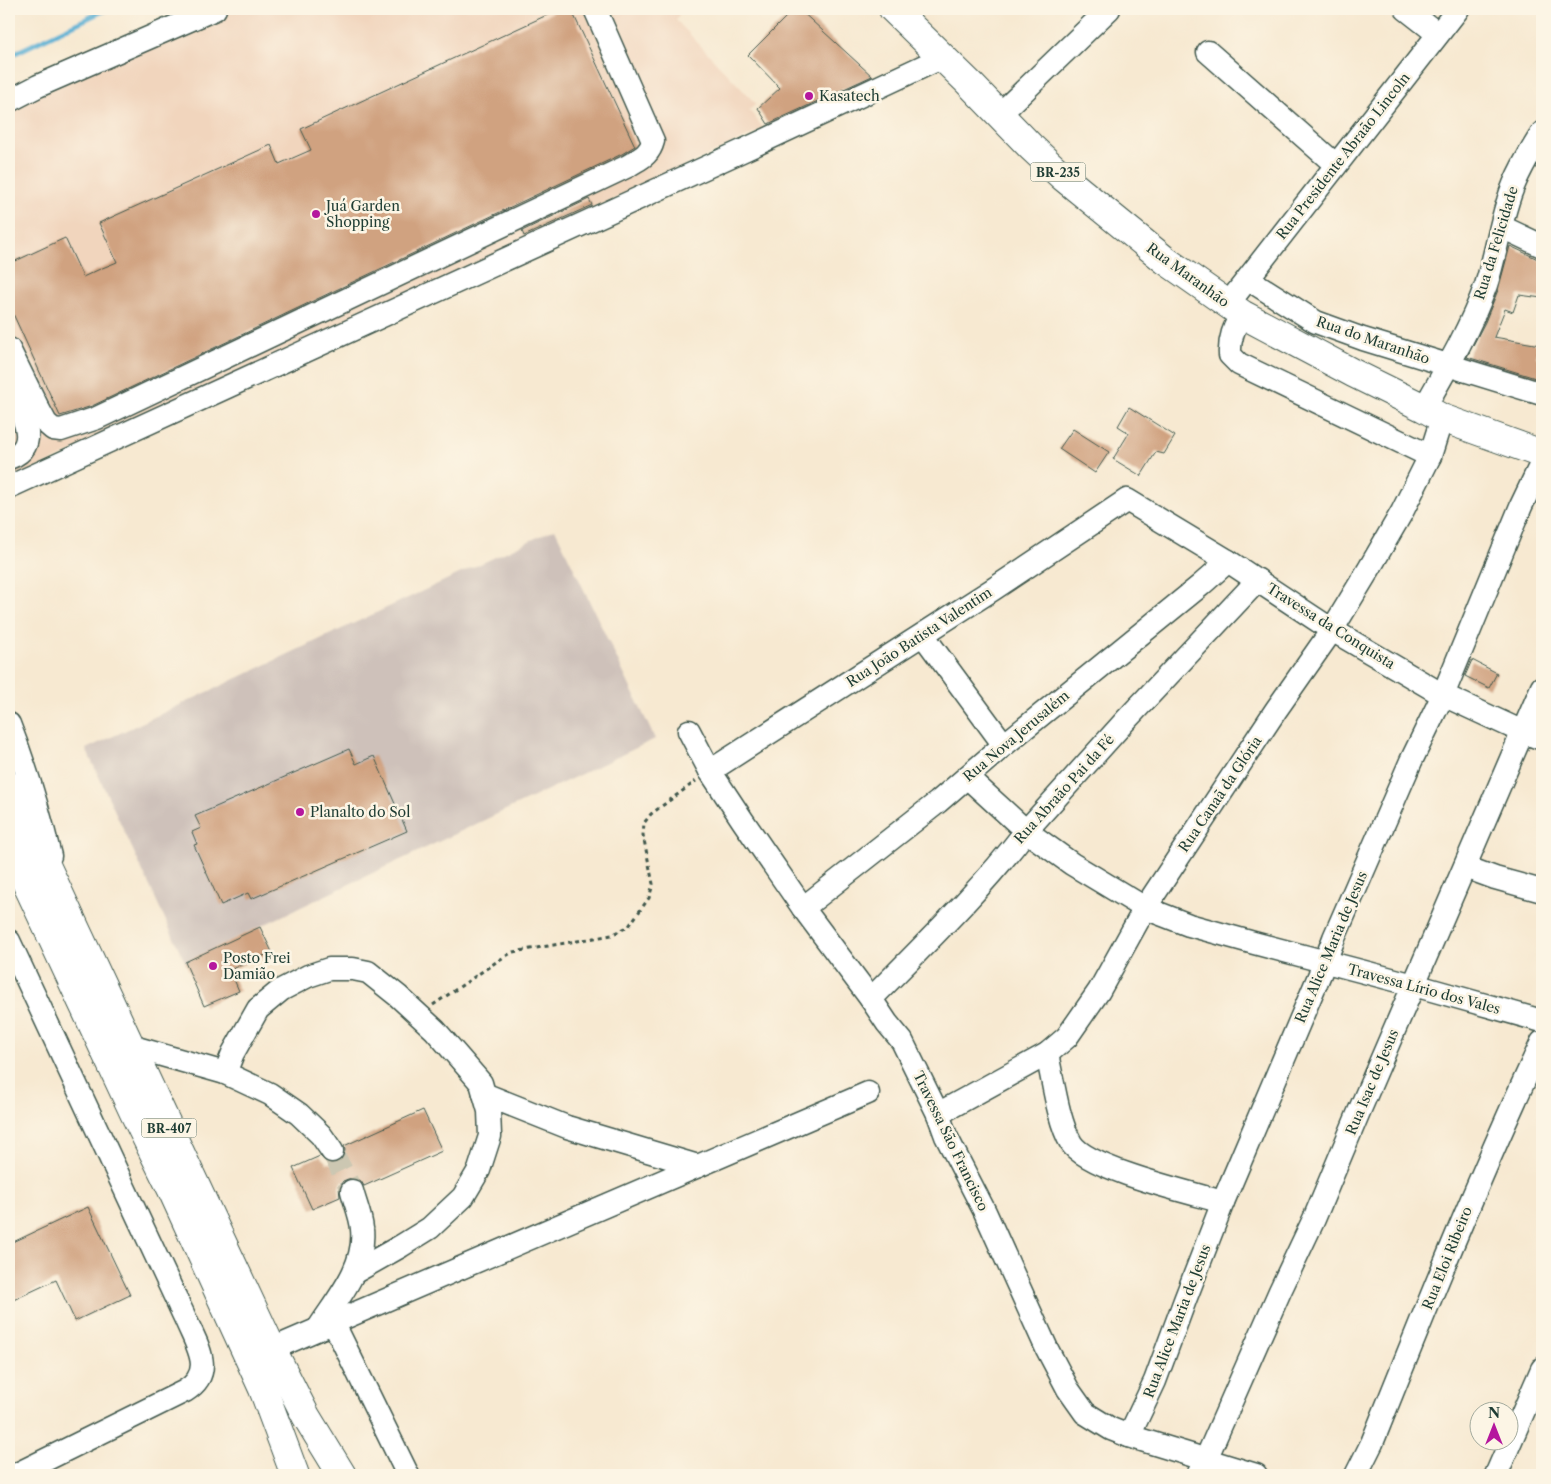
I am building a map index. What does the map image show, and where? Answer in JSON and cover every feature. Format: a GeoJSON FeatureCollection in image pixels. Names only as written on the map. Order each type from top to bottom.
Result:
{"type":"FeatureCollection","features":[{"type":"Feature","properties":{"kind":"highway","name":"Rua Maranhão"},"geometry":{"type":"LineString","coordinates":[[893,9],[1044,159],[1102,210],[1165,260],[1235,309],[1353,373],[1433,413],[1542,454]]}},
{"type":"Feature","properties":{"kind":"highway","name":"BR-407"},"geometry":{"type":"LineString","coordinates":[[9,786],[272,1349],[306,1416],[339,1471]]}},
{"type":"Feature","properties":{"kind":"highway","name":"BR-407"},"geometry":{"type":"LineString","coordinates":[[9,846],[171,1188],[260,1382],[295,1475]]}},
{"type":"Feature","properties":{"kind":"street"},"geometry":{"type":"LineString","coordinates":[[9,101],[38,86],[215,9]]}},
{"type":"Feature","properties":{"kind":"street"},"geometry":{"type":"LineString","coordinates":[[9,349],[46,423],[53,429],[61,430],[73,427],[98,418],[628,166],[646,155],[651,150],[653,141],[595,9]]}},
{"type":"Feature","properties":{"kind":"street"},"geometry":{"type":"LineString","coordinates":[[999,115],[1109,9]]}},
{"type":"Feature","properties":{"kind":"street"},"geometry":{"type":"LineString","coordinates":[[1406,9],[1438,34]]}},
{"type":"Feature","properties":{"kind":"street","name":"Rua Presidente Abraão Lincoln"},"geometry":{"type":"LineString","coordinates":[[1235,309],[1248,279],[1458,9]]}},
{"type":"Feature","properties":{"kind":"street"},"geometry":{"type":"LineString","coordinates":[[1208,52],[1336,165]]}},
{"type":"Feature","properties":{"kind":"street"},"geometry":{"type":"LineString","coordinates":[[9,487],[941,58]]}},
{"type":"Feature","properties":{"kind":"street","name":"Rua da Felicidade"},"geometry":{"type":"LineString","coordinates":[[1433,413],[1449,365],[1458,350],[1486,286],[1508,201],[1515,182],[1542,133]]}},
{"type":"Feature","properties":{"kind":"street"},"geometry":{"type":"LineString","coordinates":[[1502,227],[1542,246]]}},
{"type":"Feature","properties":{"kind":"street","name":"Rua do Maranhão"},"geometry":{"type":"LineString","coordinates":[[1248,279],[1316,322],[1363,339],[1449,365]]}},
{"type":"Feature","properties":{"kind":"street"},"geometry":{"type":"LineString","coordinates":[[1235,309],[1229,346],[1230,355],[1239,364],[1430,456]]}},
{"type":"Feature","properties":{"kind":"street"},"geometry":{"type":"LineString","coordinates":[[1449,365],[1542,394]]}},
{"type":"Feature","properties":{"kind":"street"},"geometry":{"type":"LineString","coordinates":[[9,391],[25,422],[27,440],[24,449],[9,458]]}},
{"type":"Feature","properties":{"kind":"street","name":"Rua Canaã da Glória"},"geometry":{"type":"LineString","coordinates":[[938,1114],[1047,1054],[1068,1037],[1099,991],[1144,908],[1276,710],[1332,630],[1374,561],[1402,512],[1430,456],[1433,413]]}},
{"type":"Feature","properties":{"kind":"street","name":"Rua Alice Maria de Jesus"},"geometry":{"type":"LineString","coordinates":[[1129,1436],[1155,1381],[1223,1202],[1334,938],[1411,761],[1443,695],[1521,506],[1542,462]]}},
{"type":"Feature","properties":{"kind":"street","name":"Travessa da Conquista"},"geometry":{"type":"LineString","coordinates":[[1127,500],[1228,560],[1332,630],[1443,695],[1532,736]]}},
{"type":"Feature","properties":{"kind":"street","name":"Rua João Batista Valentim"},"geometry":{"type":"LineString","coordinates":[[710,772],[992,590],[1127,500]]}},
{"type":"Feature","properties":{"kind":"street","name":"Rua Nova Jerusalém"},"geometry":{"type":"LineString","coordinates":[[803,908],[938,802],[1228,560]]}},
{"type":"Feature","properties":{"kind":"street","name":"Rua Abraão Pai da Fé"},"geometry":{"type":"LineString","coordinates":[[871,999],[968,898],[1133,713],[1258,580]]}},
{"type":"Feature","properties":{"kind":"street"},"geometry":{"type":"LineString","coordinates":[[923,635],[1004,745]]}},
{"type":"Feature","properties":{"kind":"street","name":"Rua Isac de Jesus"},"geometry":{"type":"LineString","coordinates":[[1202,1467],[1280,1291],[1318,1211],[1465,867],[1532,736],[1542,687]]}},
{"type":"Feature","properties":{"kind":"street"},"geometry":{"type":"LineString","coordinates":[[9,724],[40,813],[58,891]]}},
{"type":"Feature","properties":{"kind":"street","name":"Travessa São Francisco"},"geometry":{"type":"LineString","coordinates":[[689,732],[710,772],[803,908],[902,1041],[938,1114],[946,1136],[986,1212],[1047,1349],[1068,1389],[1085,1413],[1111,1429],[1202,1467],[1256,1475]]}},
{"type":"Feature","properties":{"kind":"street","name":"Travessa Lírio dos Vales"},"geometry":{"type":"LineString","coordinates":[[967,777],[1026,831],[1072,864],[1144,908],[1189,925],[1542,1021]]}},
{"type":"Feature","properties":{"kind":"street"},"geometry":{"type":"LineString","coordinates":[[1465,867],[1495,878],[1542,891]]}},
{"type":"Feature","properties":{"kind":"street"},"geometry":{"type":"LineString","coordinates":[[9,941],[186,1320],[201,1356],[203,1370],[196,1383],[185,1391],[15,1475]]}},
{"type":"Feature","properties":{"kind":"street"},"geometry":{"type":"LineString","coordinates":[[225,1073],[258,1009],[282,990],[308,976],[329,969],[353,968],[368,972],[435,1030],[481,1083],[488,1112],[490,1136],[479,1170],[463,1197],[430,1228],[355,1272]]}},
{"type":"Feature","properties":{"kind":"street","name":"Rua Eloi Ribeiro"},"geometry":{"type":"LineString","coordinates":[[1356,1475],[1372,1443],[1472,1198],[1542,1042]]}},
{"type":"Feature","properties":{"kind":"street"},"geometry":{"type":"LineString","coordinates":[[130,1046],[225,1073],[270,1094],[299,1114],[321,1135],[332,1151]]}},
{"type":"Feature","properties":{"kind":"street"},"geometry":{"type":"LineString","coordinates":[[1047,1054],[1064,1127],[1072,1145],[1086,1158],[1148,1181],[1223,1202]]}},
{"type":"Feature","properties":{"kind":"street"},"geometry":{"type":"LineString","coordinates":[[272,1349],[868,1093]]}},
{"type":"Feature","properties":{"kind":"street"},"geometry":{"type":"LineString","coordinates":[[484,1094],[567,1127],[698,1166]]}},
{"type":"Feature","properties":{"kind":"street"},"geometry":{"type":"LineString","coordinates":[[325,1326],[355,1272],[362,1249],[362,1228],[352,1191]]}},
{"type":"Feature","properties":{"kind":"street"},"geometry":{"type":"LineString","coordinates":[[325,1326],[408,1475]]}},
{"type":"Feature","properties":{"kind":"street"},"geometry":{"type":"LineString","coordinates":[[1496,1475],[1542,1369]]}},
{"type":"Feature","properties":{"kind":"path"},"geometry":{"type":"LineString","coordinates":[[418,1015],[499,960],[514,952],[612,935],[629,926],[649,898],[653,884],[643,835],[644,823],[651,814],[710,772]]}},
{"type":"Feature","properties":{"kind":"shaded area"},"geometry":{"type":"Polygon","coordinates":[[[189,9],[682,9],[676,20],[756,104],[749,110],[764,129],[9,481],[9,91],[189,9]]]}},
{"type":"Feature","properties":{"kind":"shaded area"},"geometry":{"type":"Polygon","coordinates":[[[555,529],[655,739],[185,962],[86,749],[555,529]]]}},
{"type":"Feature","properties":{"kind":"building","name":"Juá Garden Shopping"},"geometry":{"type":"Polygon","coordinates":[[[560,9],[571,9],[635,146],[622,154],[92,406],[60,416],[9,305],[9,264],[65,238],[83,277],[117,262],[99,223],[271,145],[279,164],[311,150],[301,129],[560,9]]]}},
{"type":"Feature","properties":{"kind":"building"},"geometry":{"type":"Polygon","coordinates":[[[794,9],[799,9],[872,76],[768,124],[758,108],[780,88],[748,55],[794,9]]]}},
{"type":"Feature","properties":{"kind":"building"},"geometry":{"type":"Polygon","coordinates":[[[589,199],[592,205],[524,236],[522,231],[589,199]]]}},
{"type":"Feature","properties":{"kind":"building"},"geometry":{"type":"Polygon","coordinates":[[[1510,246],[1542,261],[1542,298],[1519,295],[1513,312],[1505,309],[1494,337],[1540,345],[1536,357],[1542,359],[1542,380],[1467,357],[1485,322],[1498,290],[1510,246]]]}},
{"type":"Feature","properties":{"kind":"building"},"geometry":{"type":"Polygon","coordinates":[[[1129,407],[1175,436],[1164,454],[1156,452],[1141,476],[1113,459],[1129,433],[1118,426],[1129,407]]]}},
{"type":"Feature","properties":{"kind":"building"},"geometry":{"type":"Polygon","coordinates":[[[1073,429],[1109,452],[1095,473],[1059,449],[1073,429]]]}},
{"type":"Feature","properties":{"kind":"building"},"geometry":{"type":"Polygon","coordinates":[[[1472,660],[1497,673],[1489,688],[1465,676],[1472,660]]]}},
{"type":"Feature","properties":{"kind":"building"},"geometry":{"type":"Polygon","coordinates":[[[349,749],[356,764],[374,756],[407,831],[251,899],[248,893],[221,905],[194,845],[197,844],[192,832],[201,828],[195,816],[349,749]]]}},
{"type":"Feature","properties":{"kind":"building","name":"Posto Frei Damião"},"geometry":{"type":"Polygon","coordinates":[[[260,927],[272,952],[230,970],[239,991],[204,1006],[185,962],[260,927]]]}},
{"type":"Feature","properties":{"kind":"building"},"geometry":{"type":"Polygon","coordinates":[[[423,1110],[442,1151],[364,1186],[356,1178],[343,1181],[339,1187],[340,1197],[312,1209],[293,1168],[320,1156],[327,1163],[334,1164],[339,1162],[344,1156],[344,1146],[423,1110]]]}},
{"type":"Feature","properties":{"kind":"building"},"geometry":{"type":"Polygon","coordinates":[[[88,1207],[130,1295],[75,1321],[56,1280],[9,1302],[9,1244],[88,1207]]]}},
{"type":"Feature","properties":{"kind":"waterway"},"geometry":{"type":"LineString","coordinates":[[9,56],[107,9]]}},
{"type":"Feature","properties":{"kind":"tunnel"},"geometry":{"type":"LineString","coordinates":[[332,1151],[352,1191]]}},
{"type":"Feature","properties":{"kind":"place","name":"Kasatech"},"geometry":{"type":"Point","coordinates":[809,96]}},
{"type":"Feature","properties":{"kind":"place","name":"Juá Garden Shopping"},"geometry":{"type":"Point","coordinates":[316,214]}},
{"type":"Feature","properties":{"kind":"place","name":"Planalto do Sol"},"geometry":{"type":"Point","coordinates":[300,812]}},
{"type":"Feature","properties":{"kind":"place","name":"Posto Frei Damião"},"geometry":{"type":"Point","coordinates":[213,966]}}]}
